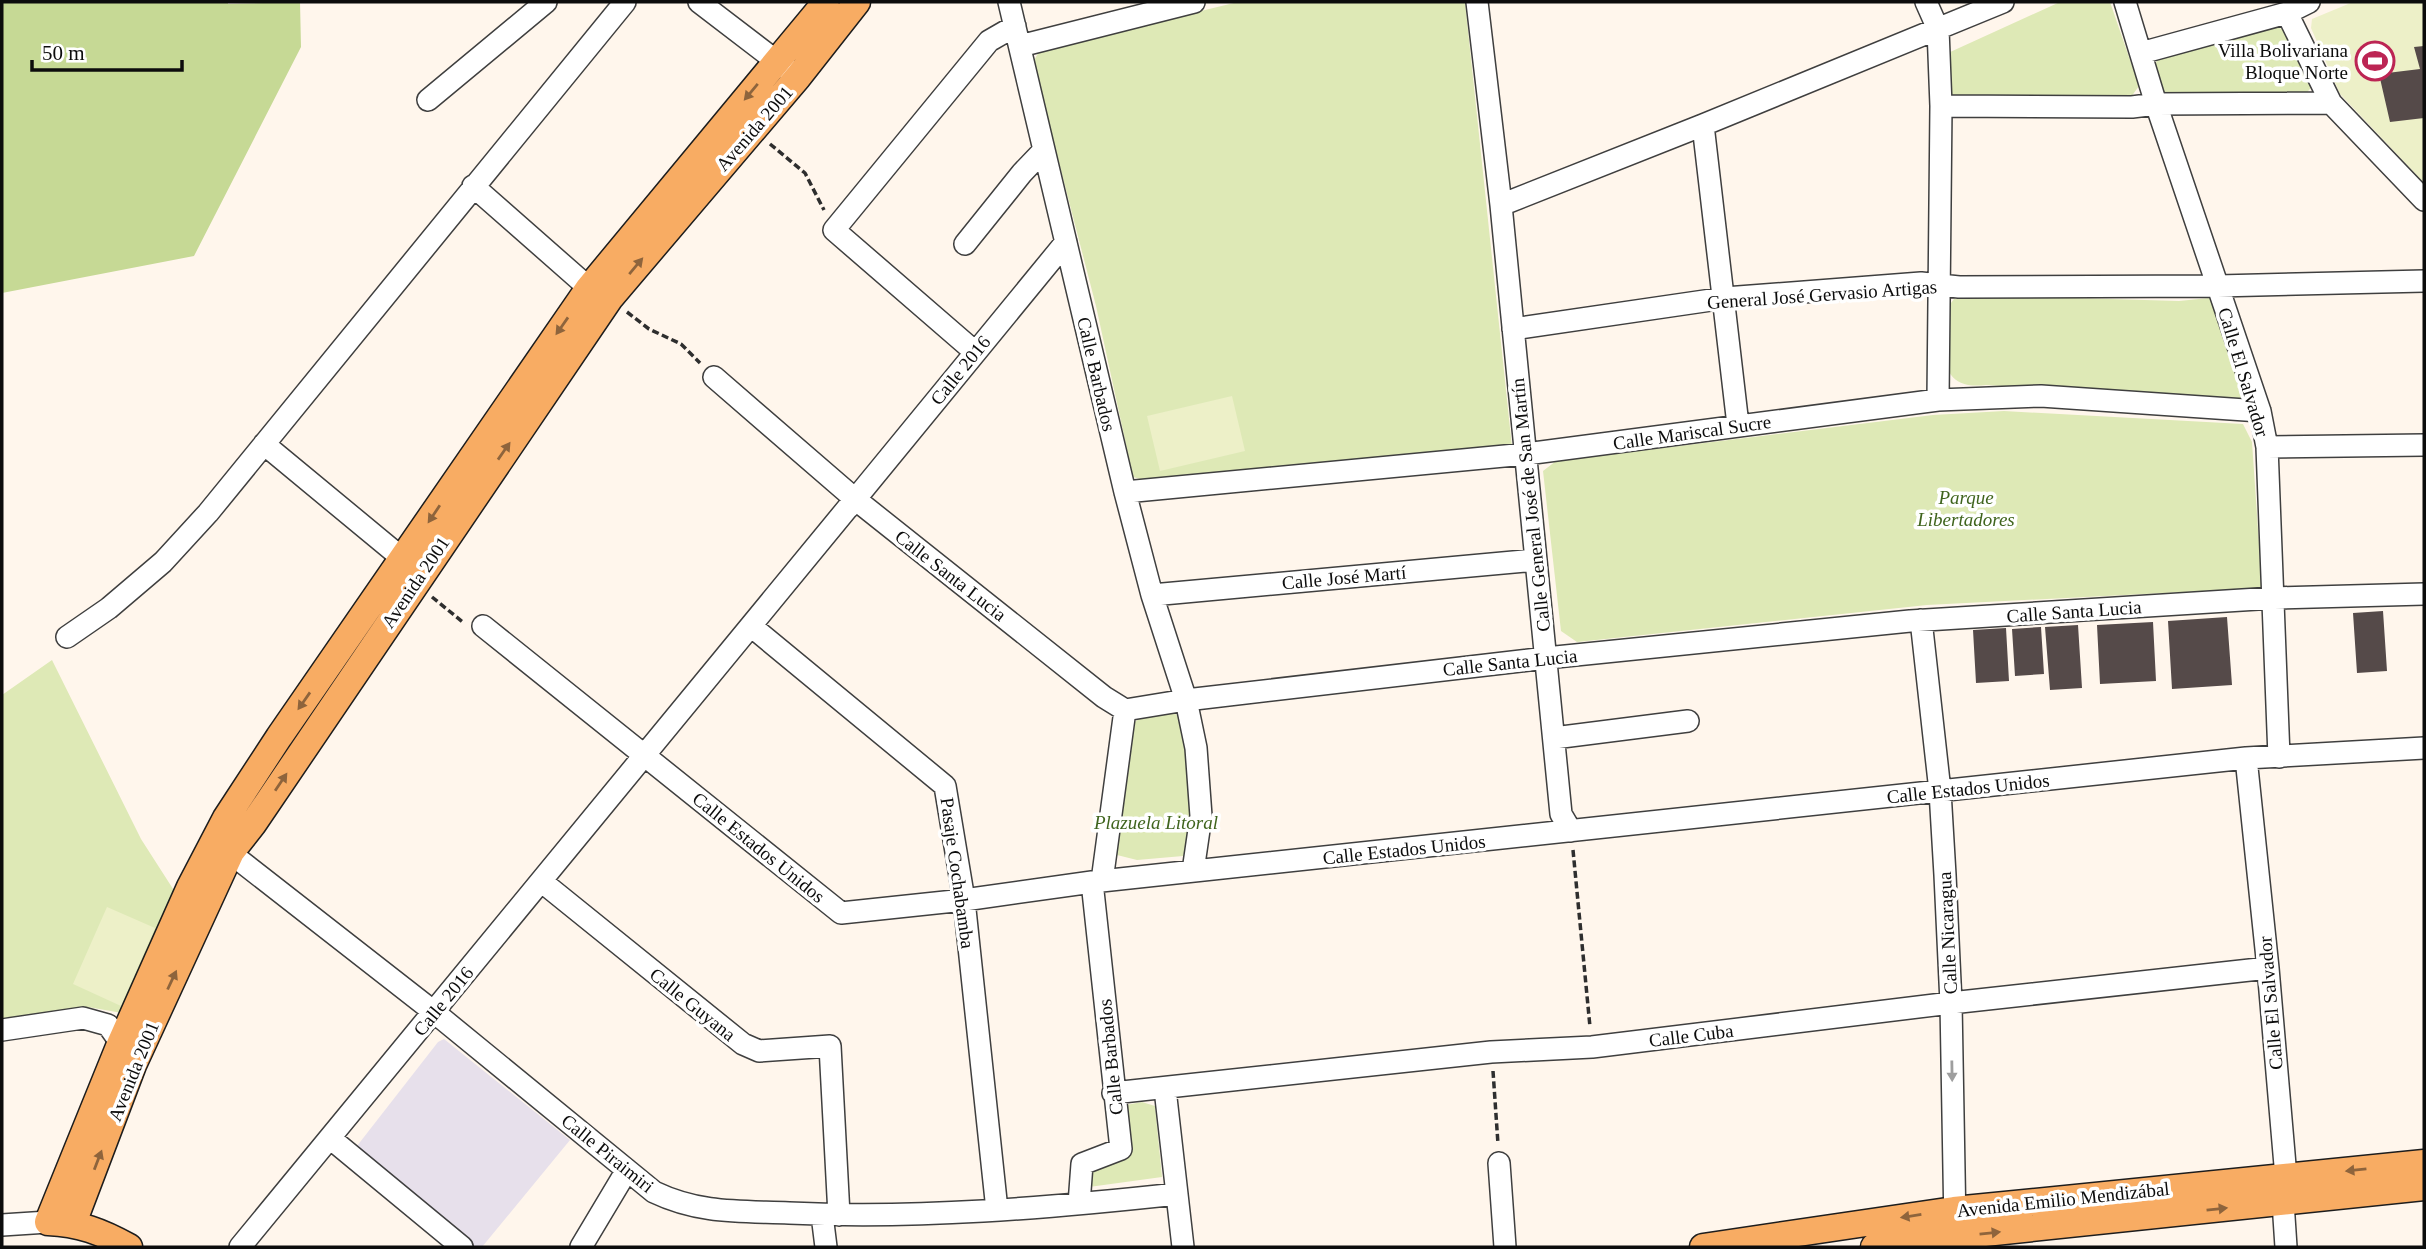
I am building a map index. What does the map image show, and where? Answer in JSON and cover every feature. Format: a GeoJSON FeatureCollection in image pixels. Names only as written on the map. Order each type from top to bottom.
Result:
{"type":"FeatureCollection","features":[{"type":"Feature","properties":{"kind":"main road","name":"Avenida 2001"},"geometry":{"type":"LineString","coordinates":[[222,847],[253,824],[415,583],[599,293],[751,130],[826,2]]}},
{"type":"Feature","properties":{"kind":"main road","name":"Avenida 2001"},"geometry":{"type":"LineString","coordinates":[[60,1223],[190,887],[222,847],[279,737],[403,559],[599,293],[787,69],[857,2]]}},
{"type":"Feature","properties":{"kind":"main road","name":"Avenida Emilio Mendizábal"},"geometry":{"type":"LineString","coordinates":[[1874,1247],[1956,1242],[2284,1190],[2424,1163]]}},
{"type":"Feature","properties":{"kind":"main road","name":"Avenida Emilio Mendizábal"},"geometry":{"type":"LineString","coordinates":[[1703,1247],[1954,1210],[2284,1190],[2424,1187]]}},
{"type":"Feature","properties":{"kind":"main road"},"geometry":{"type":"LineString","coordinates":[[60,1223],[104,1234],[129,1247]]}},
{"type":"Feature","properties":{"kind":"street"},"geometry":{"type":"LineString","coordinates":[[428,100],[546,2]]}},
{"type":"Feature","properties":{"kind":"street"},"geometry":{"type":"LineString","coordinates":[[67,638],[109,608],[163,562],[208,513],[625,2]]}},
{"type":"Feature","properties":{"kind":"street"},"geometry":{"type":"LineString","coordinates":[[699,2],[787,69]]}},
{"type":"Feature","properties":{"kind":"street","name":"Calle Barbados"},"geometry":{"type":"LineString","coordinates":[[1009,2],[1125,492],[1152,595],[1186,700],[1196,748],[1201,816],[1193,871]]}},
{"type":"Feature","properties":{"kind":"street"},"geometry":{"type":"LineString","coordinates":[[975,352],[834,230],[989,41],[1194,2]]}},
{"type":"Feature","properties":{"kind":"street","name":"Calle General José de San Martín"},"geometry":{"type":"LineString","coordinates":[[1477,2],[1501,205],[1561,814],[1572,831]]}},
{"type":"Feature","properties":{"kind":"street"},"geometry":{"type":"LineString","coordinates":[[1926,2],[1938,29],[1941,106],[1938,400]]}},
{"type":"Feature","properties":{"kind":"street"},"geometry":{"type":"LineString","coordinates":[[1501,205],[2003,2]]}},
{"type":"Feature","properties":{"kind":"street","name":"Calle El Salvador"},"geometry":{"type":"LineString","coordinates":[[2125,2],[2155,104],[2260,411],[2267,447],[2279,757]]}},
{"type":"Feature","properties":{"kind":"street"},"geometry":{"type":"LineString","coordinates":[[2141,53],[2287,13],[2309,2]]}},
{"type":"Feature","properties":{"kind":"street"},"geometry":{"type":"LineString","coordinates":[[2287,13],[2331,103],[2424,200]]}},
{"type":"Feature","properties":{"kind":"street"},"geometry":{"type":"LineString","coordinates":[[1941,106],[2132,107],[2155,104],[2331,103]]}},
{"type":"Feature","properties":{"kind":"street"},"geometry":{"type":"LineString","coordinates":[[1703,125],[1738,425]]}},
{"type":"Feature","properties":{"kind":"street"},"geometry":{"type":"LineString","coordinates":[[965,244],[1044,150]]}},
{"type":"Feature","properties":{"kind":"street"},"geometry":{"type":"LineString","coordinates":[[473,186],[599,293]]}},
{"type":"Feature","properties":{"kind":"street","name":"Calle 2016"},"geometry":{"type":"LineString","coordinates":[[645,754],[1066,242]]}},
{"type":"Feature","properties":{"kind":"street","name":"General José Gervasio Artigas"},"geometry":{"type":"LineString","coordinates":[[1513,329],[1725,298],[1921,283],[1959,287],[2218,286],[2424,281]]}},
{"type":"Feature","properties":{"kind":"street","name":"Calle Santa Lucia"},"geometry":{"type":"LineString","coordinates":[[714,377],[855,499],[1104,697],[1125,710],[1186,700],[1546,658],[1921,620],[2274,598],[2424,594]]}},
{"type":"Feature","properties":{"kind":"street","name":"Calle Mariscal Sucre"},"geometry":{"type":"LineString","coordinates":[[1125,492],[1526,454],[1938,400],[2041,397],[2260,411]]}},
{"type":"Feature","properties":{"kind":"street"},"geometry":{"type":"LineString","coordinates":[[264,444],[403,559]]}},
{"type":"Feature","properties":{"kind":"street"},"geometry":{"type":"LineString","coordinates":[[2267,447],[2424,445]]}},
{"type":"Feature","properties":{"kind":"street","name":"Calle 2016"},"geometry":{"type":"LineString","coordinates":[[240,1247],[855,499]]}},
{"type":"Feature","properties":{"kind":"street","name":"Calle José Martí"},"geometry":{"type":"LineString","coordinates":[[1152,595],[1536,560]]}},
{"type":"Feature","properties":{"kind":"street","name":"Calle Nicaragua"},"geometry":{"type":"LineString","coordinates":[[1921,620],[1940,791],[1951,1003],[1956,1242]]}},
{"type":"Feature","properties":{"kind":"street","name":"Calle Estados Unidos"},"geometry":{"type":"LineString","coordinates":[[483,626],[841,913],[1193,871],[2246,758],[2424,748]]}},
{"type":"Feature","properties":{"kind":"street","name":"Pasaje Cochabamba"},"geometry":{"type":"LineString","coordinates":[[751,626],[946,786],[964,900],[997,1210]]}},
{"type":"Feature","properties":{"kind":"street","name":"Calle Barbados"},"geometry":{"type":"LineString","coordinates":[[1079,1204],[1082,1164],[1121,1149],[1113,1093],[1097,882],[1125,710]]}},
{"type":"Feature","properties":{"kind":"street"},"geometry":{"type":"LineString","coordinates":[[1553,738],[1688,721]]}},
{"type":"Feature","properties":{"kind":"street","name":"Calle El Salvador"},"geometry":{"type":"LineString","coordinates":[[2246,758],[2268,968],[2286,1247]]}},
{"type":"Feature","properties":{"kind":"street","name":"Calle Piraimiri"},"geometry":{"type":"LineString","coordinates":[[222,847],[433,1012],[654,1192],[674,1202],[703,1210],[830,1215],[997,1210],[1177,1194]]}},
{"type":"Feature","properties":{"kind":"street","name":"Calle Guyana"},"geometry":{"type":"LineString","coordinates":[[541,881],[743,1044],[759,1051],[830,1046],[830,1215],[826,1247]]}},
{"type":"Feature","properties":{"kind":"street","name":"Calle Cuba"},"geometry":{"type":"LineString","coordinates":[[1113,1093],[1491,1052],[1592,1047],[2268,968]]}},
{"type":"Feature","properties":{"kind":"street"},"geometry":{"type":"LineString","coordinates":[[2,1030],[83,1018],[108,1025],[127,1053]]}},
{"type":"Feature","properties":{"kind":"street"},"geometry":{"type":"LineString","coordinates":[[1165,1089],[1183,1247]]}},
{"type":"Feature","properties":{"kind":"street"},"geometry":{"type":"LineString","coordinates":[[330,1138],[463,1247]]}},
{"type":"Feature","properties":{"kind":"street"},"geometry":{"type":"LineString","coordinates":[[1499,1163],[1505,1247]]}},
{"type":"Feature","properties":{"kind":"street"},"geometry":{"type":"LineString","coordinates":[[580,1247],[627,1170]]}},
{"type":"Feature","properties":{"kind":"street"},"geometry":{"type":"LineString","coordinates":[[2,1225],[60,1223]]}},
{"type":"Feature","properties":{"kind":"path"},"geometry":{"type":"LineString","coordinates":[[751,130],[805,173],[834,230]]}},
{"type":"Feature","properties":{"kind":"path"},"geometry":{"type":"LineString","coordinates":[[599,293],[649,329],[681,344],[714,377]]}},
{"type":"Feature","properties":{"kind":"path"},"geometry":{"type":"LineString","coordinates":[[415,583],[467,626],[483,626]]}},
{"type":"Feature","properties":{"kind":"path"},"geometry":{"type":"LineString","coordinates":[[1572,831],[1592,1047]]}},
{"type":"Feature","properties":{"kind":"path"},"geometry":{"type":"LineString","coordinates":[[1491,1052],[1499,1163]]}},
{"type":"Feature","properties":{"kind":"shaded area"},"geometry":{"type":"Polygon","coordinates":[[[444,1039],[570,1140],[482,1247],[475,1247],[361,1154],[357,1146],[438,1042],[444,1039]]]}},
{"type":"Feature","properties":{"kind":"green space"},"geometry":{"type":"Polygon","coordinates":[[[2,2],[300,2],[301,47],[194,256],[2,293],[2,2]]]}},
{"type":"Feature","properties":{"kind":"green space"},"geometry":{"type":"Polygon","coordinates":[[[1238,2],[1465,2],[1512,447],[1147,481],[1133,477],[1096,306],[1033,62],[1040,50],[1238,2]]]}},
{"type":"Feature","properties":{"kind":"green space"},"geometry":{"type":"Polygon","coordinates":[[[2060,2],[2110,2],[2139,86],[2131,97],[1969,98],[1951,95],[1948,53],[2060,2]]]}},
{"type":"Feature","properties":{"kind":"green space","name":"Villa Bolivariana Bloque Norte"},"geometry":{"type":"Polygon","coordinates":[[[2353,2],[2424,2],[2424,183],[2340,94],[2311,28],[2312,19],[2353,2]]]}},
{"type":"Feature","properties":{"kind":"green space"},"geometry":{"type":"Polygon","coordinates":[[[2277,27],[2290,33],[2315,83],[2303,97],[2163,95],[2154,68],[2158,58],[2277,27]]]}},
{"type":"Feature","properties":{"kind":"green space"},"geometry":{"type":"Polygon","coordinates":[[[2008,296],[2179,301],[2209,298],[2219,305],[2249,397],[2239,405],[2206,399],[1969,385],[1957,381],[1946,362],[1948,307],[1954,299],[2008,296]]]}},
{"type":"Feature","properties":{"kind":"green space"},"geometry":{"type":"Polygon","coordinates":[[[1232,396],[1245,451],[1160,471],[1147,416],[1232,396]]]}},
{"type":"Feature","properties":{"kind":"green space","name":"Parque Libertadores"},"geometry":{"type":"Polygon","coordinates":[[[2004,411],[2243,424],[2252,442],[2262,588],[1927,605],[1577,642],[1561,631],[1543,471],[1556,461],[1933,415],[2004,411]]]}},
{"type":"Feature","properties":{"kind":"green space"},"geometry":{"type":"Polygon","coordinates":[[[52,660],[141,839],[175,892],[122,1013],[88,1007],[2,1020],[2,695],[52,660]]]}},
{"type":"Feature","properties":{"kind":"green space","name":"Plazuela Litoral"},"geometry":{"type":"Polygon","coordinates":[[[1173,713],[1183,718],[1192,787],[1191,821],[1183,856],[1137,860],[1117,855],[1135,722],[1143,715],[1173,713]]]}},
{"type":"Feature","properties":{"kind":"green space"},"geometry":{"type":"Polygon","coordinates":[[[107,907],[155,928],[121,1006],[73,984],[107,907]]]}},
{"type":"Feature","properties":{"kind":"green space"},"geometry":{"type":"Polygon","coordinates":[[[1142,1102],[1155,1106],[1162,1177],[1089,1187],[1089,1169],[1124,1159],[1122,1113],[1126,1105],[1142,1102]]]}},
{"type":"Feature","properties":{"kind":"building","name":"Villa Bolivariana Bloque Norte"},"geometry":{"type":"Polygon","coordinates":[[[2424,46],[2424,118],[2390,122],[2379,74],[2420,69],[2414,47],[2424,46]]]}},
{"type":"Feature","properties":{"kind":"building"},"geometry":{"type":"Polygon","coordinates":[[[2383,611],[2387,671],[2357,673],[2353,613],[2383,611]]]}},
{"type":"Feature","properties":{"kind":"building"},"geometry":{"type":"Polygon","coordinates":[[[2227,617],[2232,685],[2172,689],[2168,621],[2227,617]]]}},
{"type":"Feature","properties":{"kind":"building"},"geometry":{"type":"Polygon","coordinates":[[[2153,622],[2156,681],[2100,684],[2097,625],[2153,622]]]}},
{"type":"Feature","properties":{"kind":"building"},"geometry":{"type":"Polygon","coordinates":[[[2078,625],[2082,688],[2050,690],[2045,627],[2078,625]]]}},
{"type":"Feature","properties":{"kind":"building"},"geometry":{"type":"Polygon","coordinates":[[[2041,627],[2044,674],[2015,676],[2012,629],[2041,627]]]}},
{"type":"Feature","properties":{"kind":"building"},"geometry":{"type":"Polygon","coordinates":[[[2006,628],[2009,681],[1976,683],[1973,630],[2006,628]]]}},
{"type":"Feature","properties":{"kind":"place","name":"Villa Bolivariana Bloque Norte"},"geometry":{"type":"Point","coordinates":[2375,61]}}]}
